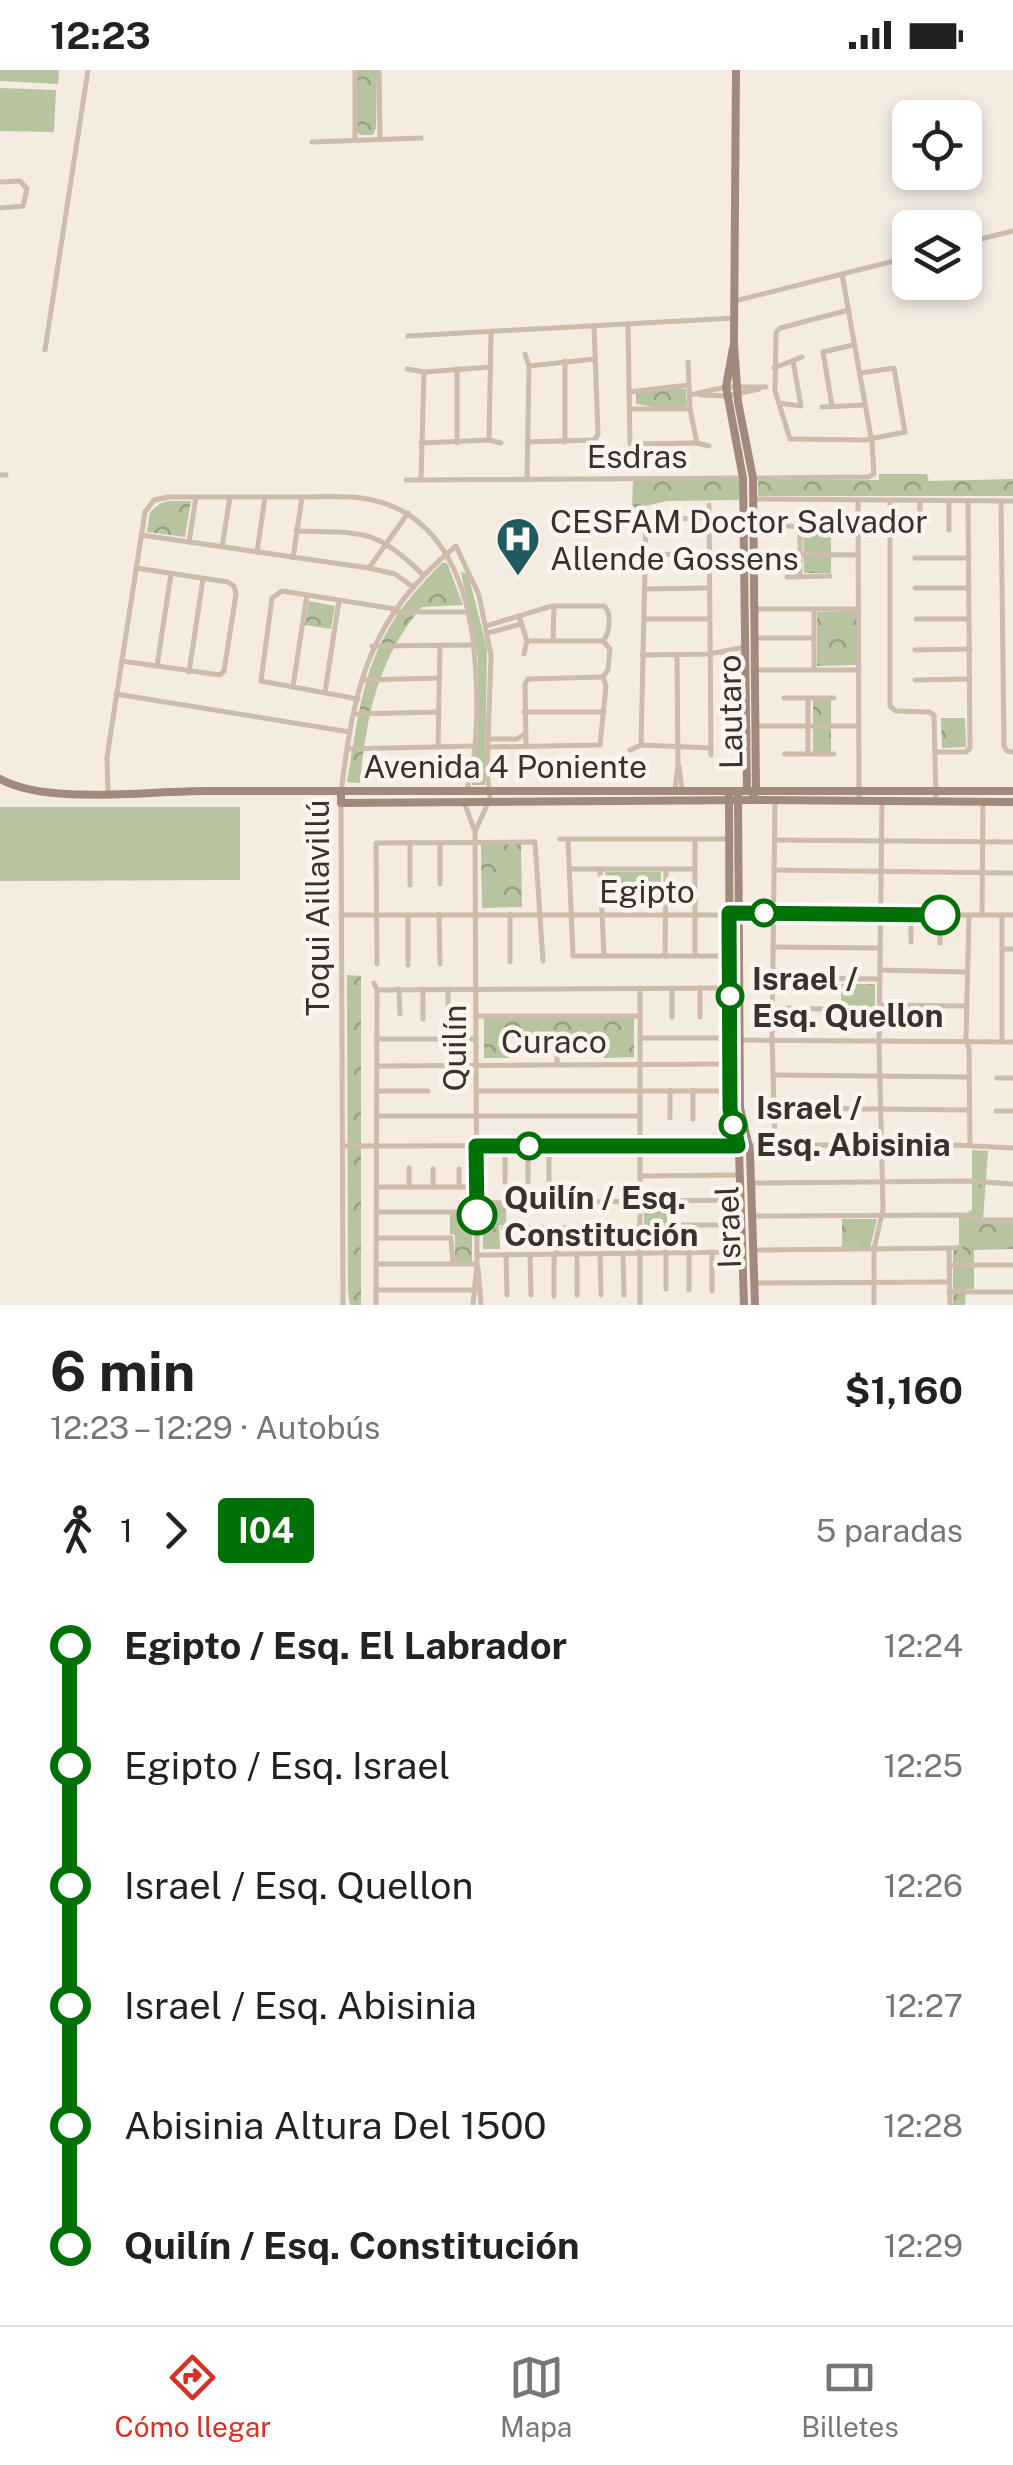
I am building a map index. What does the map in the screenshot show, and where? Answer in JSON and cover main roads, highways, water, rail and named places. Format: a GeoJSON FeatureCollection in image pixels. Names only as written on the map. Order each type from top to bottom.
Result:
{"type":"FeatureCollection","features":[{"type":"Feature","properties":{"kind":"place","name":"CESFAM Doctor Salvador Allende Gossens"},"geometry":{"type":"Point","coordinates":[518,577]}},
{"type":"Feature","properties":{"kind":"place","name":"Israel / Esq. Quellon"},"geometry":{"type":"Point","coordinates":[730,996]}},
{"type":"Feature","properties":{"kind":"place","name":"Israel / Esq. Abisinia"},"geometry":{"type":"Point","coordinates":[733,1125]}},
{"type":"Feature","properties":{"kind":"place","name":"Quilín / Esq. Constitución"},"geometry":{"type":"Point","coordinates":[477,1215]}}]}
